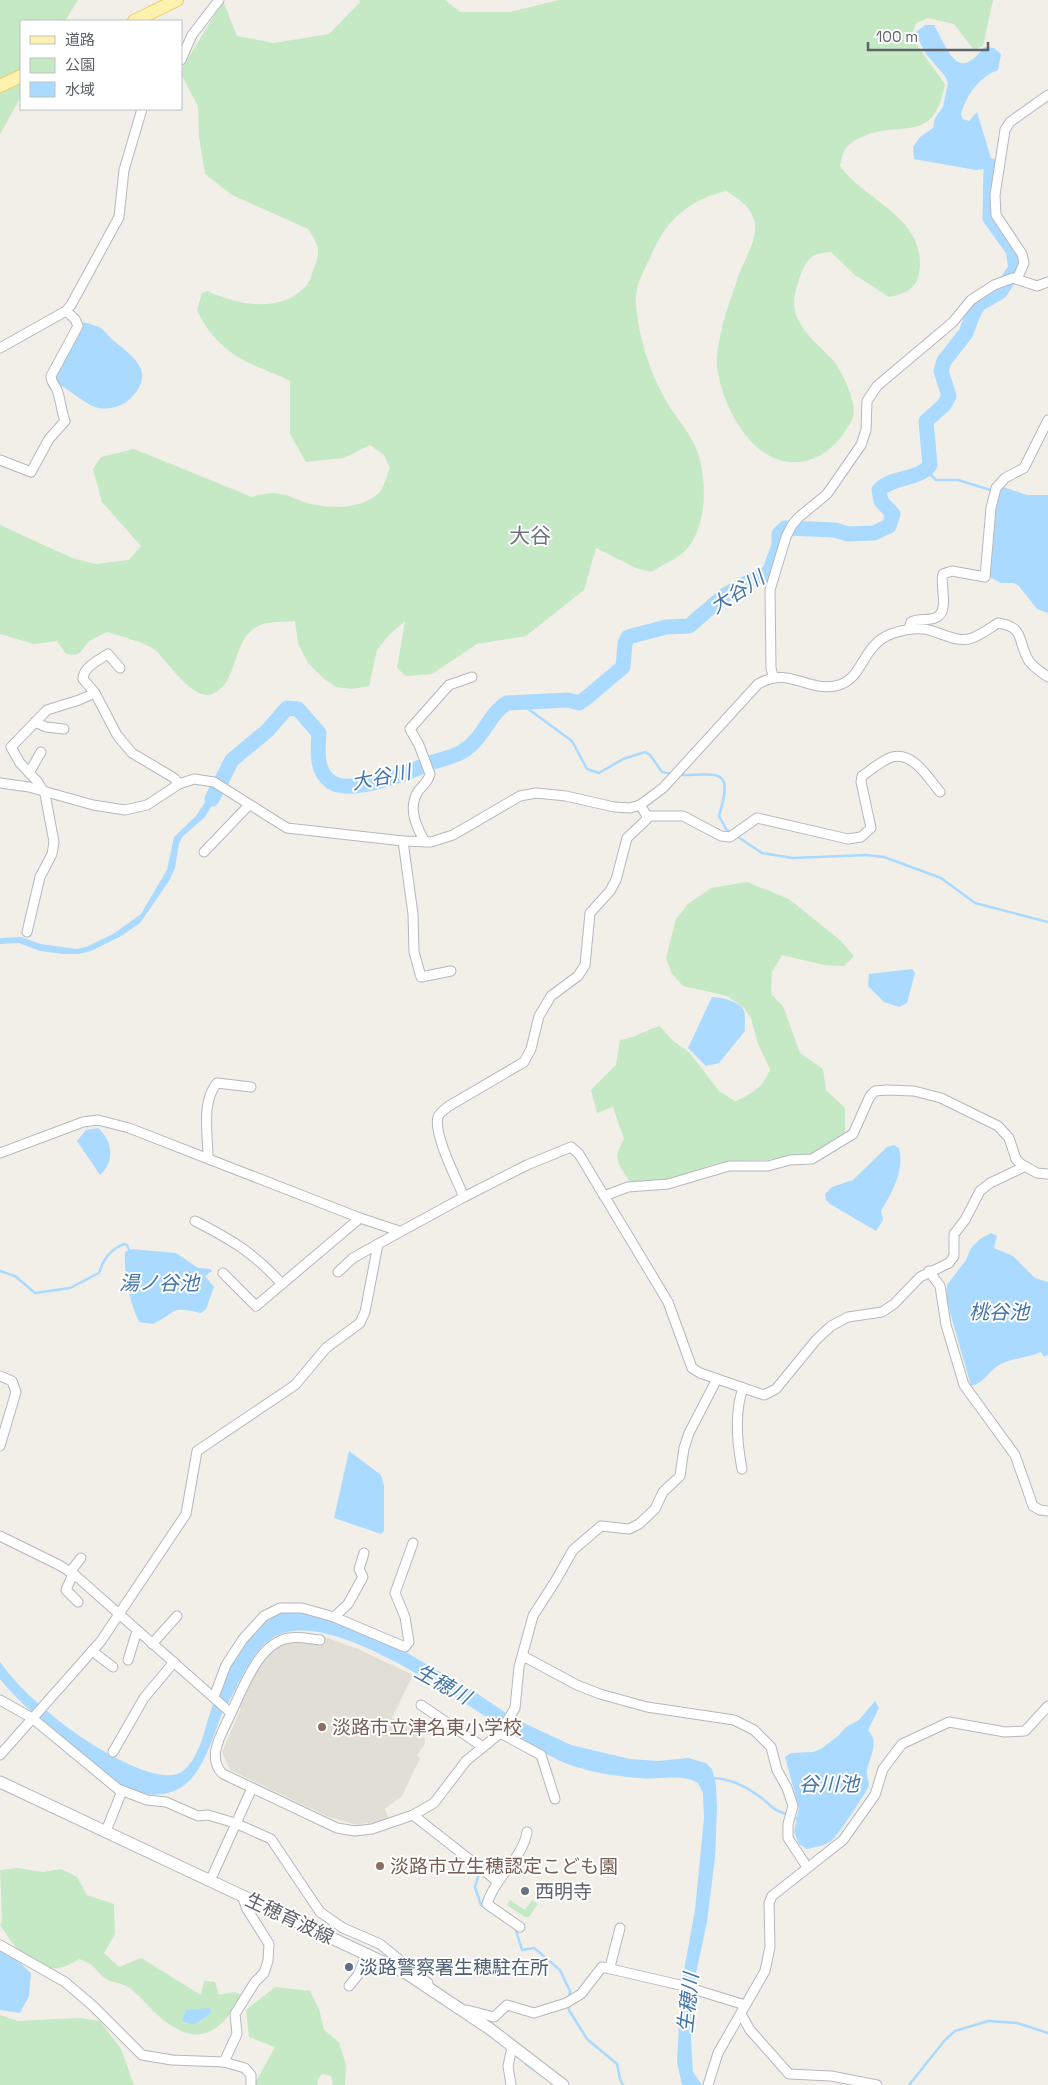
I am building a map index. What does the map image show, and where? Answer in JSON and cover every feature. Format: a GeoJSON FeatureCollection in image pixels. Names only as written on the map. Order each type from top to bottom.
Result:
{"type":"FeatureCollection","features":[{"type":"Feature","properties":{"kind":"main road"},"geometry":{"type":"LineString","coordinates":[[136,20],[177,0]]}},
{"type":"Feature","properties":{"kind":"main road"},"geometry":{"type":"LineString","coordinates":[[0,86],[20,76]]}},
{"type":"Feature","properties":{"kind":"main road","name":"生穂育波線"},"geometry":{"type":"LineString","coordinates":[[0,1782],[406,1973],[460,2009],[563,2085]]}},
{"type":"Feature","properties":{"kind":"street"},"geometry":{"type":"LineString","coordinates":[[182,58],[192,35],[219,0]]}},
{"type":"Feature","properties":{"kind":"street"},"geometry":{"type":"LineString","coordinates":[[1017,279],[1024,263],[1022,254],[996,215],[995,195],[1004,140],[1010,122],[1048,94]]}},
{"type":"Feature","properties":{"kind":"street"},"geometry":{"type":"LineString","coordinates":[[0,348],[66,311],[120,217],[124,170],[142,110]]}},
{"type":"Feature","properties":{"kind":"street"},"geometry":{"type":"LineString","coordinates":[[773,676],[771,668],[770,590],[786,537],[792,526],[826,494],[861,445],[866,430],[867,401],[877,386],[953,322],[971,300],[994,285],[1017,279],[1037,286],[1048,282]]}},
{"type":"Feature","properties":{"kind":"street"},"geometry":{"type":"LineString","coordinates":[[0,460],[31,472],[49,439],[65,421],[60,409],[57,390],[51,382],[51,376],[78,326],[75,319],[66,311]]}},
{"type":"Feature","properties":{"kind":"street"},"geometry":{"type":"LineString","coordinates":[[908,629],[911,622],[915,620],[934,619],[939,616],[943,603],[943,574],[952,571],[985,577],[993,496],[1005,478],[1024,468],[1048,420]]}},
{"type":"Feature","properties":{"kind":"street"},"geometry":{"type":"LineString","coordinates":[[0,783],[43,791],[107,808],[125,810],[147,805],[179,784],[194,779],[214,782],[226,788],[249,805],[287,828],[425,842],[452,835],[520,796],[548,793],[622,808],[640,805],[655,794],[674,775],[758,684],[773,676],[786,676],[802,683],[820,686],[841,685],[852,678],[875,643],[883,637],[908,629],[926,630],[960,640],[971,639],[998,623],[1008,624],[1018,632],[1030,662],[1048,676]]}},
{"type":"Feature","properties":{"kind":"street"},"geometry":{"type":"LineString","coordinates":[[120,668],[108,654],[87,668],[82,679],[95,692],[124,745],[144,762],[174,778],[179,784]]}},
{"type":"Feature","properties":{"kind":"street"},"geometry":{"type":"LineString","coordinates":[[425,842],[414,818],[416,796],[429,779],[427,765],[410,729],[449,685],[472,677]]}},
{"type":"Feature","properties":{"kind":"street"},"geometry":{"type":"LineString","coordinates":[[27,932],[40,877],[52,854],[54,842],[50,815],[43,791],[20,763],[11,747],[47,710],[79,700],[95,692]]}},
{"type":"Feature","properties":{"kind":"street"},"geometry":{"type":"LineString","coordinates":[[35,722],[46,727],[64,729]]}},
{"type":"Feature","properties":{"kind":"street"},"geometry":{"type":"LineString","coordinates":[[29,773],[40,752]]}},
{"type":"Feature","properties":{"kind":"street"},"geometry":{"type":"LineString","coordinates":[[647,816],[683,816],[721,836],[734,835],[757,818],[848,839],[861,838],[871,828],[860,782],[862,776],[892,757],[904,756],[918,765],[940,792]]}},
{"type":"Feature","properties":{"kind":"street"},"geometry":{"type":"LineString","coordinates":[[204,852],[249,805]]}},
{"type":"Feature","properties":{"kind":"street"},"geometry":{"type":"LineString","coordinates":[[640,805],[647,816]]}},
{"type":"Feature","properties":{"kind":"street"},"geometry":{"type":"LineString","coordinates":[[464,1197],[440,1137],[438,1124],[440,1114],[449,1106],[524,1062],[531,1049],[538,1016],[551,996],[578,976],[585,965],[590,913],[616,880],[628,838],[645,822],[647,816]]}},
{"type":"Feature","properties":{"kind":"street"},"geometry":{"type":"LineString","coordinates":[[403,841],[413,914],[414,952],[421,977],[451,971]]}},
{"type":"Feature","properties":{"kind":"street"},"geometry":{"type":"LineString","coordinates":[[208,1158],[208,1104],[212,1089],[217,1083],[251,1087]]}},
{"type":"Feature","properties":{"kind":"street"},"geometry":{"type":"LineString","coordinates":[[604,1196],[628,1186],[668,1184],[729,1166],[768,1166],[790,1160],[812,1159],[853,1134],[870,1096],[875,1091],[886,1090],[914,1091],[941,1098],[998,1126],[1006,1132],[1016,1159],[1024,1167],[1037,1173],[1048,1174]]}},
{"type":"Feature","properties":{"kind":"street"},"geometry":{"type":"LineString","coordinates":[[0,1154],[77,1124],[98,1120],[129,1128],[360,1218],[399,1231]]}},
{"type":"Feature","properties":{"kind":"street"},"geometry":{"type":"LineString","coordinates":[[338,1272],[353,1258],[399,1231],[527,1165],[571,1147],[579,1154],[668,1302],[689,1365],[700,1373],[760,1395],[772,1393],[831,1326],[848,1317],[882,1312],[929,1271],[949,1263],[953,1259],[954,1234],[965,1220],[980,1191],[990,1183],[1024,1167]]}},
{"type":"Feature","properties":{"kind":"street"},"geometry":{"type":"LineString","coordinates":[[223,1273],[256,1306],[360,1218]]}},
{"type":"Feature","properties":{"kind":"street"},"geometry":{"type":"LineString","coordinates":[[195,1220],[240,1244],[258,1258],[282,1284]]}},
{"type":"Feature","properties":{"kind":"street"},"geometry":{"type":"LineString","coordinates":[[0,1755],[42,1705],[92,1651],[186,1514],[197,1450],[295,1385],[326,1348],[360,1323],[365,1312],[378,1244]]}},
{"type":"Feature","properties":{"kind":"street"},"geometry":{"type":"LineString","coordinates":[[929,1271],[940,1286],[946,1325],[964,1385],[1015,1455],[1033,1506],[1040,1510],[1048,1511]]}},
{"type":"Feature","properties":{"kind":"street"},"geometry":{"type":"LineString","coordinates":[[0,1376],[12,1381],[16,1392],[0,1446]]}},
{"type":"Feature","properties":{"kind":"street"},"geometry":{"type":"LineString","coordinates":[[320,1640],[288,1638],[268,1650],[257,1664],[228,1711],[214,1753],[216,1765],[223,1774],[252,1788],[337,1828],[355,1831],[372,1829],[413,1815],[437,1801],[466,1761],[501,1731],[511,1716],[516,1702],[519,1667],[533,1616],[573,1550],[601,1526],[625,1529],[639,1524],[651,1514],[663,1492],[678,1478],[689,1433],[717,1379]]}},
{"type":"Feature","properties":{"kind":"street"},"geometry":{"type":"LineString","coordinates":[[742,1469],[738,1448],[738,1411],[743,1388]]}},
{"type":"Feature","properties":{"kind":"street"},"geometry":{"type":"LineString","coordinates":[[0,1536],[72,1573],[228,1711]]}},
{"type":"Feature","properties":{"kind":"street"},"geometry":{"type":"LineString","coordinates":[[214,1698],[230,1657],[243,1639],[271,1611],[288,1607],[302,1608],[334,1616],[405,1648],[409,1642],[405,1617],[395,1593],[413,1543]]}},
{"type":"Feature","properties":{"kind":"street"},"geometry":{"type":"LineString","coordinates":[[334,1616],[348,1604],[363,1577],[359,1568],[364,1553]]}},
{"type":"Feature","properties":{"kind":"street"},"geometry":{"type":"LineString","coordinates":[[78,1602],[66,1590],[72,1573],[81,1558]]}},
{"type":"Feature","properties":{"kind":"street"},"geometry":{"type":"LineString","coordinates":[[152,1644],[177,1616]]}},
{"type":"Feature","properties":{"kind":"street"},"geometry":{"type":"LineString","coordinates":[[128,1660],[137,1631]]}},
{"type":"Feature","properties":{"kind":"street"},"geometry":{"type":"LineString","coordinates":[[92,1651],[113,1667]]}},
{"type":"Feature","properties":{"kind":"street"},"geometry":{"type":"LineString","coordinates":[[523,1656],[577,1685],[600,1694],[647,1707],[722,1718],[746,1725],[762,1736],[771,1747],[777,1770],[789,1793],[793,1806],[787,1828],[788,1838],[807,1868]]}},
{"type":"Feature","properties":{"kind":"street"},"geometry":{"type":"LineString","coordinates":[[113,1752],[144,1698],[174,1662]]}},
{"type":"Feature","properties":{"kind":"street"},"geometry":{"type":"LineString","coordinates":[[0,1700],[33,1717],[111,1785],[122,1791],[147,1800],[166,1802],[198,1816],[208,1815],[270,1840],[309,1898],[324,1915],[349,1931],[380,1944],[405,1962],[440,1995]]}},
{"type":"Feature","properties":{"kind":"street"},"geometry":{"type":"LineString","coordinates":[[421,1706],[484,1747]]}},
{"type":"Feature","properties":{"kind":"street"},"geometry":{"type":"LineString","coordinates":[[708,2085],[718,2053],[768,1961],[770,1899],[844,1838],[875,1795],[883,1769],[902,1744],[949,1722],[1005,1732],[1025,1732],[1048,1706]]}},
{"type":"Feature","properties":{"kind":"street"},"geometry":{"type":"LineString","coordinates":[[501,1731],[541,1755],[555,1798]]}},
{"type":"Feature","properties":{"kind":"street"},"geometry":{"type":"LineString","coordinates":[[210,1881],[234,1824],[252,1788]]}},
{"type":"Feature","properties":{"kind":"street"},"geometry":{"type":"LineString","coordinates":[[106,1831],[122,1791]]}},
{"type":"Feature","properties":{"kind":"street"},"geometry":{"type":"LineString","coordinates":[[413,1815],[497,1881]]}},
{"type":"Feature","properties":{"kind":"street"},"geometry":{"type":"LineString","coordinates":[[520,1927],[488,1905],[490,1895],[497,1881],[522,1847],[527,1832]]}},
{"type":"Feature","properties":{"kind":"street"},"geometry":{"type":"LineString","coordinates":[[224,2062],[237,2034],[235,2014],[255,1982],[264,1973],[268,1961],[269,1944],[252,1919],[242,1896]]}},
{"type":"Feature","properties":{"kind":"street"},"geometry":{"type":"LineString","coordinates":[[610,1967],[620,1928]]}},
{"type":"Feature","properties":{"kind":"street"},"geometry":{"type":"LineString","coordinates":[[0,1945],[65,1982],[93,2006],[142,2055],[172,2060],[224,2062],[248,2070],[251,2075],[251,2085]]}},
{"type":"Feature","properties":{"kind":"street"},"geometry":{"type":"LineString","coordinates":[[350,1986],[358,1975],[366,1955]]}},
{"type":"Feature","properties":{"kind":"street"},"geometry":{"type":"LineString","coordinates":[[460,2009],[494,2017],[506,2005],[529,2013],[548,2010],[576,1997],[600,1968],[610,1967],[696,1989],[743,2009],[750,2030],[788,2074],[831,2076],[877,2085]]}},
{"type":"Feature","properties":{"kind":"street"},"geometry":{"type":"LineString","coordinates":[[511,2085],[508,2066],[512,2047]]}},
{"type":"Feature","properties":{"kind":"shaded area","name":"淡路市立津名東小学校"},"geometry":{"type":"Polygon","coordinates":[[[322,1636],[358,1649],[413,1675],[392,1718],[418,1732],[425,1738],[425,1744],[417,1755],[420,1758],[402,1796],[385,1809],[390,1821],[376,1826],[366,1823],[357,1825],[329,1817],[230,1770],[222,1752],[241,1708],[237,1706],[261,1662],[284,1642],[318,1644],[322,1636]]]}},
{"type":"Feature","properties":{"kind":"green space"},"geometry":{"type":"Polygon","coordinates":[[[0,0],[78,0],[66,20],[20,20],[20,99],[0,134],[0,0]]]}},
{"type":"Feature","properties":{"kind":"green space"},"geometry":{"type":"Polygon","coordinates":[[[359,0],[445,0],[460,12],[510,12],[559,0],[993,0],[983,46],[974,50],[954,24],[928,18],[916,23],[911,37],[945,84],[940,103],[933,116],[924,123],[914,127],[877,132],[860,138],[847,147],[842,156],[840,166],[851,179],[893,212],[905,224],[914,238],[919,254],[919,273],[916,283],[909,290],[889,297],[855,275],[831,252],[820,253],[812,257],[803,268],[795,292],[794,302],[797,318],[810,337],[835,363],[844,378],[853,404],[854,411],[851,422],[839,439],[827,451],[812,459],[793,462],[776,459],[760,450],[746,436],[735,420],[726,402],[720,383],[717,353],[725,318],[739,274],[751,248],[755,227],[752,215],[747,207],[726,191],[702,199],[691,205],[674,219],[659,239],[653,251],[641,276],[636,297],[639,328],[649,364],[667,403],[693,442],[701,467],[704,497],[699,527],[694,539],[686,550],[674,559],[651,572],[636,568],[596,548],[584,590],[526,636],[477,644],[432,674],[406,676],[397,668],[405,621],[389,635],[377,650],[369,686],[351,689],[336,687],[322,677],[308,663],[298,643],[295,621],[271,622],[256,627],[247,635],[241,645],[228,679],[221,688],[212,694],[205,695],[188,686],[150,646],[107,632],[90,641],[80,652],[74,655],[66,654],[57,641],[34,644],[0,634],[0,525],[72,558],[96,564],[129,560],[141,546],[102,502],[93,469],[101,457],[134,449],[252,497],[271,493],[324,506],[341,507],[358,504],[373,498],[381,490],[390,468],[384,455],[370,445],[344,458],[306,462],[290,434],[290,381],[229,351],[214,337],[197,310],[202,293],[207,291],[232,300],[258,304],[284,301],[296,295],[311,278],[318,248],[315,239],[308,229],[232,195],[205,174],[199,137],[198,106],[182,76],[182,68],[223,1],[237,36],[274,43],[329,34],[360,2],[359,0]]]}},
{"type":"Feature","properties":{"kind":"green space"},"geometry":{"type":"Polygon","coordinates":[[[747,882],[789,899],[840,940],[854,956],[844,966],[824,965],[782,955],[772,972],[771,994],[783,1006],[800,1053],[823,1069],[826,1090],[845,1108],[845,1132],[832,1143],[804,1156],[775,1160],[727,1162],[663,1181],[630,1182],[622,1170],[617,1157],[624,1139],[613,1107],[597,1113],[591,1090],[616,1065],[620,1040],[660,1026],[673,1041],[689,1052],[719,1091],[735,1101],[757,1089],[764,1081],[770,1069],[758,1044],[751,1018],[743,1007],[727,996],[683,986],[672,974],[666,958],[676,919],[688,904],[711,888],[747,882]]]}},
{"type":"Feature","properties":{"kind":"green space"},"geometry":{"type":"Polygon","coordinates":[[[17,1868],[43,1872],[61,1869],[77,1877],[87,1895],[114,1904],[115,1934],[104,1953],[119,1967],[141,1958],[201,1995],[204,1981],[215,1982],[219,1995],[235,1992],[243,1996],[226,2019],[217,2027],[208,2032],[198,2034],[187,2033],[175,2028],[161,2018],[128,1987],[106,1979],[85,1961],[79,1959],[54,1968],[33,1962],[16,1952],[16,1948],[0,1925],[2,1920],[0,1870],[17,1868]],[[186,2010],[186,2024],[200,2022],[207,2017],[193,2010],[186,2010]]]}},
{"type":"Feature","properties":{"kind":"green space"},"geometry":{"type":"Polygon","coordinates":[[[510,1900],[525,1910],[532,1900],[538,1904],[529,1917],[525,1917],[507,1905],[510,1900]]]}},
{"type":"Feature","properties":{"kind":"green space"},"geometry":{"type":"Polygon","coordinates":[[[275,1987],[310,1991],[319,2009],[324,2030],[339,2042],[346,2065],[345,2085],[333,2085],[331,2076],[322,2074],[317,2080],[318,2085],[254,2085],[275,2047],[249,2037],[246,2010],[275,1987]]]}},
{"type":"Feature","properties":{"kind":"green space"},"geometry":{"type":"Polygon","coordinates":[[[0,2015],[18,2021],[80,2018],[100,2021],[121,2049],[134,2085],[0,2085],[0,2015]]]}},
{"type":"Feature","properties":{"kind":"water"},"geometry":{"type":"Polygon","coordinates":[[[925,25],[934,25],[949,52],[960,63],[967,63],[975,58],[984,47],[994,48],[1001,54],[998,70],[985,77],[974,88],[966,101],[961,115],[963,119],[969,121],[977,112],[993,165],[986,169],[976,170],[914,159],[913,147],[920,137],[933,128],[935,118],[943,107],[948,83],[945,76],[926,54],[915,33],[925,25]]]}},
{"type":"Feature","properties":{"kind":"water"},"geometry":{"type":"Polygon","coordinates":[[[84,322],[103,330],[139,366],[142,380],[139,389],[128,401],[121,405],[112,408],[94,407],[56,383],[54,377],[60,370],[84,322]]]}},
{"type":"Feature","properties":{"kind":"water"},"geometry":{"type":"Polygon","coordinates":[[[1003,487],[1027,495],[1048,495],[1048,613],[1037,609],[1018,585],[1001,583],[988,576],[998,496],[1003,487]]]}},
{"type":"Feature","properties":{"kind":"water"},"geometry":{"type":"Polygon","coordinates":[[[215,787],[221,790],[205,817],[182,837],[175,868],[169,881],[140,923],[121,936],[91,951],[79,954],[40,951],[19,943],[0,944],[0,938],[21,937],[41,944],[76,949],[86,947],[113,934],[141,914],[167,870],[174,837],[196,816],[215,787]]]}},
{"type":"Feature","properties":{"kind":"water"},"geometry":{"type":"Polygon","coordinates":[[[912,969],[915,973],[907,1003],[899,1007],[884,1002],[868,986],[869,974],[912,969]]]}},
{"type":"Feature","properties":{"kind":"water"},"geometry":{"type":"Polygon","coordinates":[[[712,997],[730,1001],[742,1008],[745,1013],[745,1031],[719,1063],[706,1066],[688,1048],[712,997]]]}},
{"type":"Feature","properties":{"kind":"water"},"geometry":{"type":"Polygon","coordinates":[[[98,1128],[107,1139],[110,1152],[108,1164],[100,1175],[77,1141],[86,1130],[98,1128]]]}},
{"type":"Feature","properties":{"kind":"water"},"geometry":{"type":"Polygon","coordinates":[[[894,1145],[899,1148],[899,1172],[893,1189],[881,1211],[883,1220],[876,1231],[830,1204],[826,1200],[825,1194],[832,1187],[853,1180],[887,1147],[894,1145]]]}},
{"type":"Feature","properties":{"kind":"water","name":"桃谷池"},"geometry":{"type":"Polygon","coordinates":[[[991,1233],[997,1236],[994,1248],[1013,1256],[1035,1278],[1048,1282],[1048,1355],[1044,1357],[1041,1352],[999,1365],[979,1383],[971,1386],[946,1298],[947,1285],[966,1260],[971,1248],[980,1239],[991,1233]]]}},
{"type":"Feature","properties":{"kind":"water","name":"湯ノ谷池"},"geometry":{"type":"Polygon","coordinates":[[[132,1249],[176,1253],[198,1268],[210,1269],[212,1271],[205,1276],[214,1287],[206,1309],[201,1313],[184,1310],[175,1311],[153,1324],[139,1322],[132,1305],[125,1271],[125,1252],[132,1249]]]}},
{"type":"Feature","properties":{"kind":"water"},"geometry":{"type":"Polygon","coordinates":[[[349,1451],[381,1475],[384,1486],[384,1531],[381,1534],[334,1518],[349,1451]]]}},
{"type":"Feature","properties":{"kind":"water","name":"生穂川"},"geometry":{"type":"Polygon","coordinates":[[[282,1612],[303,1612],[327,1617],[400,1649],[475,1692],[513,1718],[571,1745],[630,1759],[658,1761],[688,1758],[706,1763],[712,1769],[716,1785],[717,1808],[715,1858],[707,1922],[696,1973],[691,2039],[693,2072],[702,2085],[682,2085],[677,2062],[681,1987],[695,1910],[704,1818],[703,1793],[698,1783],[684,1778],[646,1778],[611,1775],[565,1763],[537,1748],[418,1675],[376,1652],[335,1636],[300,1631],[271,1639],[251,1660],[227,1705],[218,1695],[235,1658],[259,1627],[282,1612]]]}},
{"type":"Feature","properties":{"kind":"water"},"geometry":{"type":"Polygon","coordinates":[[[0,1662],[29,1695],[87,1741],[122,1761],[157,1774],[172,1775],[183,1771],[195,1757],[214,1702],[223,1711],[205,1758],[188,1782],[172,1792],[153,1795],[143,1794],[116,1784],[100,1772],[27,1707],[0,1679],[0,1662]]]}},
{"type":"Feature","properties":{"kind":"water","name":"谷川池"},"geometry":{"type":"Polygon","coordinates":[[[875,1701],[879,1708],[868,1730],[872,1735],[874,1744],[867,1770],[869,1785],[846,1823],[835,1837],[823,1845],[807,1849],[799,1844],[794,1832],[799,1808],[785,1757],[791,1753],[813,1752],[821,1749],[846,1727],[859,1720],[875,1701]]]}},
{"type":"Feature","properties":{"kind":"water"},"geometry":{"type":"Polygon","coordinates":[[[0,1951],[17,1960],[31,1973],[29,1996],[20,2013],[0,2010],[0,1951]]]}},
{"type":"Feature","properties":{"kind":"water"},"geometry":{"type":"Polygon","coordinates":[[[210,2008],[211,2012],[198,2023],[190,2024],[182,2020],[186,2010],[210,2008]]]}},
{"type":"Feature","properties":{"kind":"waterway","name":"大谷川"},"geometry":{"type":"LineString","coordinates":[[212,799],[232,760],[267,731],[287,708],[298,709],[319,733],[318,753],[320,766],[322,772],[331,782],[340,786],[352,786],[382,781],[462,752],[476,740],[495,713],[507,703],[568,700],[579,703],[623,667],[625,643],[628,637],[666,627],[689,626],[725,595],[755,578],[769,573],[779,545],[779,534],[785,528],[835,530],[848,534],[874,533],[889,526],[893,514],[881,501],[879,490],[891,482],[920,473],[930,465],[926,421],[944,405],[949,396],[941,371],[944,361],[966,333],[979,304],[1000,292],[1016,268],[1013,250],[990,218],[991,166]]}},
{"type":"Feature","properties":{"kind":"waterway"},"geometry":{"type":"LineString","coordinates":[[926,470],[936,480],[958,480],[1000,493]]}},
{"type":"Feature","properties":{"kind":"waterway"},"geometry":{"type":"LineString","coordinates":[[520,703],[572,741],[587,769],[599,773],[623,759],[645,752],[650,755],[662,772],[673,774]]}},
{"type":"Feature","properties":{"kind":"waterway"},"geometry":{"type":"LineString","coordinates":[[678,775],[704,774],[720,777],[725,788],[719,816],[726,829],[762,853],[793,858],[866,855],[884,857],[941,878],[975,903],[1048,922]]}},
{"type":"Feature","properties":{"kind":"waterway"},"geometry":{"type":"LineString","coordinates":[[0,1271],[15,1276],[35,1293],[70,1288],[99,1273],[105,1259],[115,1249],[124,1244],[127,1245],[129,1250]]}},
{"type":"Feature","properties":{"kind":"waterway"},"geometry":{"type":"LineString","coordinates":[[713,1778],[730,1781],[745,1787],[775,1809],[797,1819]]}},
{"type":"Feature","properties":{"kind":"waterway"},"geometry":{"type":"LineString","coordinates":[[480,1870],[475,1887],[481,1905],[486,1908]]}},
{"type":"Feature","properties":{"kind":"waterway"},"geometry":{"type":"LineString","coordinates":[[515,1927],[522,1950],[534,1948],[560,1970],[570,1991],[569,1999]]}},
{"type":"Feature","properties":{"kind":"waterway"},"geometry":{"type":"LineString","coordinates":[[569,2005],[569,2010],[587,2039],[617,2064],[623,2085]]}},
{"type":"Feature","properties":{"kind":"waterway"},"geometry":{"type":"LineString","coordinates":[[909,2085],[945,2040],[955,2031],[988,2021],[1017,2023],[1048,2033]]}},
{"type":"Feature","properties":{"kind":"waterway"},"geometry":{"type":"LineString","coordinates":[[526,2064],[540,2074]]}},
{"type":"Feature","properties":{"kind":"place","name":"淡路市立津名東小学校"},"geometry":{"type":"Point","coordinates":[322,1727]}},
{"type":"Feature","properties":{"kind":"place","name":"淡路市立生穂認定こども園"},"geometry":{"type":"Point","coordinates":[380,1866]}},
{"type":"Feature","properties":{"kind":"place","name":"西明寺"},"geometry":{"type":"Point","coordinates":[525,1891]}},
{"type":"Feature","properties":{"kind":"place","name":"淡路警察署生穂駐在所"},"geometry":{"type":"Point","coordinates":[349,1967]}},
{"type":"Feature","properties":{"kind":"district","name":"大谷"},"geometry":{"type":"Point","coordinates":[530,536]}}]}
